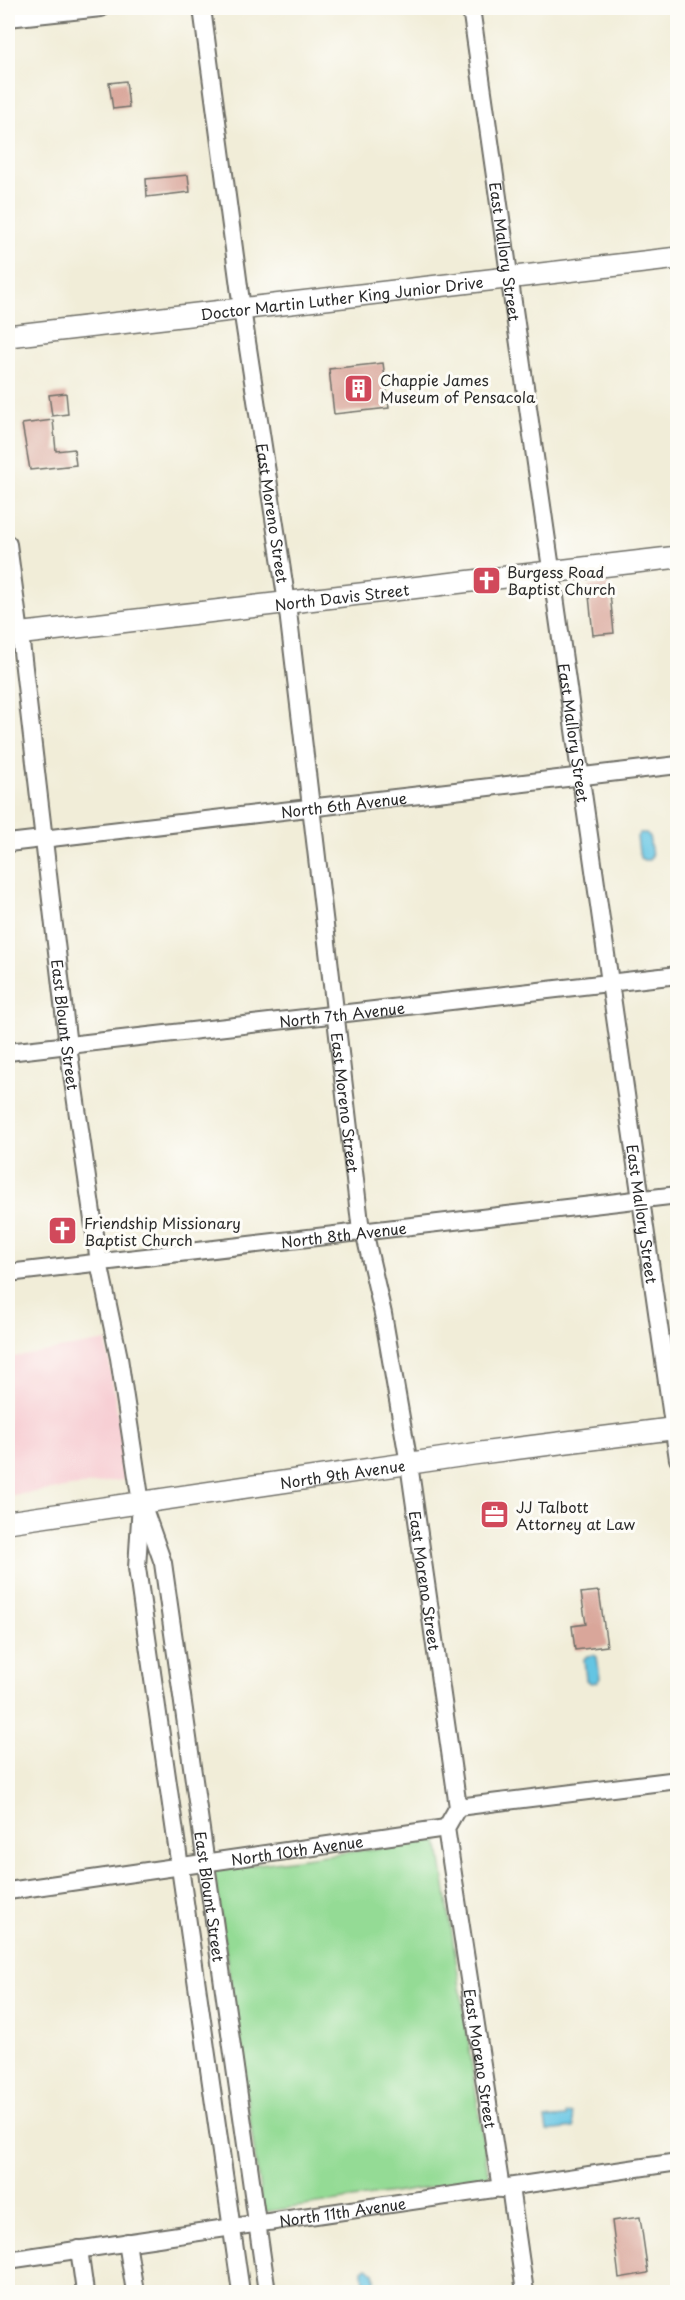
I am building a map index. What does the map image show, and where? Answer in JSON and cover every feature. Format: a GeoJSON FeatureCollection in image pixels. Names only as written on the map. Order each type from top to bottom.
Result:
{"type":"FeatureCollection","features":[{"type":"Feature","properties":{"kind":"main road","name":"Doctor Martin Luther King Junior Drive"},"geometry":{"type":"LineString","coordinates":[[8,336],[678,258]]}},
{"type":"Feature","properties":{"kind":"main road","name":"North Davis Street"},"geometry":{"type":"LineString","coordinates":[[14,634],[678,558]]}},
{"type":"Feature","properties":{"kind":"main road","name":"North 9th Avenue"},"geometry":{"type":"LineString","coordinates":[[8,1522],[408,1464],[676,1430]]}},
{"type":"Feature","properties":{"kind":"street"},"geometry":{"type":"LineString","coordinates":[[8,18],[94,8]]}},
{"type":"Feature","properties":{"kind":"street","name":"East Moreno Street"},"geometry":{"type":"LineString","coordinates":[[201,8],[242,309],[287,603],[361,1231],[364,1235],[383,1314],[408,1464],[458,1807]]}},
{"type":"Feature","properties":{"kind":"street","name":"East Mallory Street"},"geometry":{"type":"LineString","coordinates":[[471,8],[580,777],[676,1430],[678,1459]]}},
{"type":"Feature","properties":{"kind":"street","name":"East Blount Street"},"geometry":{"type":"LineString","coordinates":[[8,544],[14,634],[44,838],[68,1046],[99,1262],[119,1358],[141,1503],[163,1563],[267,2292]]}},
{"type":"Feature","properties":{"kind":"street","name":"North 6th Avenue"},"geometry":{"type":"LineString","coordinates":[[8,843],[678,765]]}},
{"type":"Feature","properties":{"kind":"street","name":"North 7th Avenue"},"geometry":{"type":"LineString","coordinates":[[8,1052],[678,975]]}},
{"type":"Feature","properties":{"kind":"street","name":"North 8th Avenue"},"geometry":{"type":"LineString","coordinates":[[8,1273],[678,1195]]}},
{"type":"Feature","properties":{"kind":"street","name":"East Blount Street"},"geometry":{"type":"LineString","coordinates":[[141,1503],[137,1568],[241,2292]]}},
{"type":"Feature","properties":{"kind":"street"},"geometry":{"type":"LineString","coordinates":[[446,1828],[458,1807],[678,1780]]}},
{"type":"Feature","properties":{"kind":"street","name":"East Moreno Street"},"geometry":{"type":"LineString","coordinates":[[446,1828],[525,2292]]}},
{"type":"Feature","properties":{"kind":"street","name":"North 10th Avenue"},"geometry":{"type":"LineString","coordinates":[[8,1891],[446,1828]]}},
{"type":"Feature","properties":{"kind":"street","name":"North 11th Avenue"},"geometry":{"type":"LineString","coordinates":[[8,2260],[678,2162]]}},
{"type":"Feature","properties":{"kind":"street"},"geometry":{"type":"LineString","coordinates":[[127,2242],[135,2292]]}},
{"type":"Feature","properties":{"kind":"street"},"geometry":{"type":"LineString","coordinates":[[79,2249],[85,2292]]}},
{"type":"Feature","properties":{"kind":"shaded area"},"geometry":{"type":"Polygon","coordinates":[[[106,1341],[128,1479],[8,1496],[8,1358],[106,1341]]]}},
{"type":"Feature","properties":{"kind":"green space"},"geometry":{"type":"Polygon","coordinates":[[[438,1840],[489,2179],[263,2212],[214,1870],[438,1840]]]}},
{"type":"Feature","properties":{"kind":"water"},"geometry":{"type":"Polygon","coordinates":[[[640,833],[646,833],[649,836],[652,856],[649,860],[640,858],[637,837],[640,833]]]}},
{"type":"Feature","properties":{"kind":"water"},"geometry":{"type":"Polygon","coordinates":[[[594,1655],[597,1657],[600,1678],[597,1682],[591,1683],[586,1680],[584,1659],[594,1655]]]}},
{"type":"Feature","properties":{"kind":"water"},"geometry":{"type":"Polygon","coordinates":[[[572,2113],[574,2128],[547,2131],[545,2119],[566,2117],[566,2114],[572,2113]]]}},
{"type":"Feature","properties":{"kind":"water"},"geometry":{"type":"Polygon","coordinates":[[[367,2267],[375,2275],[375,2285],[371,2292],[363,2288],[363,2270],[367,2267]]]}},
{"type":"Feature","properties":{"kind":"building"},"geometry":{"type":"Polygon","coordinates":[[[126,81],[129,107],[113,109],[109,83],[126,81]]]}},
{"type":"Feature","properties":{"kind":"building"},"geometry":{"type":"Polygon","coordinates":[[[188,175],[190,192],[147,197],[146,179],[188,175]]]}},
{"type":"Feature","properties":{"kind":"building","name":"Chappie James Museum of Pensacola"},"geometry":{"type":"Polygon","coordinates":[[[383,363],[389,408],[334,414],[329,369],[383,363]]]}},
{"type":"Feature","properties":{"kind":"building"},"geometry":{"type":"Polygon","coordinates":[[[66,393],[68,414],[52,416],[49,395],[66,393]]]}},
{"type":"Feature","properties":{"kind":"building"},"geometry":{"type":"Polygon","coordinates":[[[53,420],[56,451],[74,449],[76,465],[30,470],[22,424],[53,420]]]}},
{"type":"Feature","properties":{"kind":"building"},"geometry":{"type":"Polygon","coordinates":[[[609,584],[614,633],[593,635],[588,586],[609,584]]]}},
{"type":"Feature","properties":{"kind":"building"},"geometry":{"type":"Polygon","coordinates":[[[599,1591],[607,1646],[575,1650],[572,1626],[586,1624],[581,1593],[599,1591]]]}},
{"type":"Feature","properties":{"kind":"building"},"geometry":{"type":"Polygon","coordinates":[[[640,2217],[648,2273],[619,2278],[612,2221],[640,2217]]]}},
{"type":"Feature","properties":{"kind":"place","name":"Chappie James Museum of Pensacola"},"geometry":{"type":"Point","coordinates":[359,388]}},
{"type":"Feature","properties":{"kind":"place","name":"Burgess Road Baptist Church"},"geometry":{"type":"Point","coordinates":[486,580]}},
{"type":"Feature","properties":{"kind":"place","name":"Friendship Missionary Baptist Church"},"geometry":{"type":"Point","coordinates":[63,1231]}},
{"type":"Feature","properties":{"kind":"place","name":"JJ Talbott Attorney at Law"},"geometry":{"type":"Point","coordinates":[495,1515]}}]}
